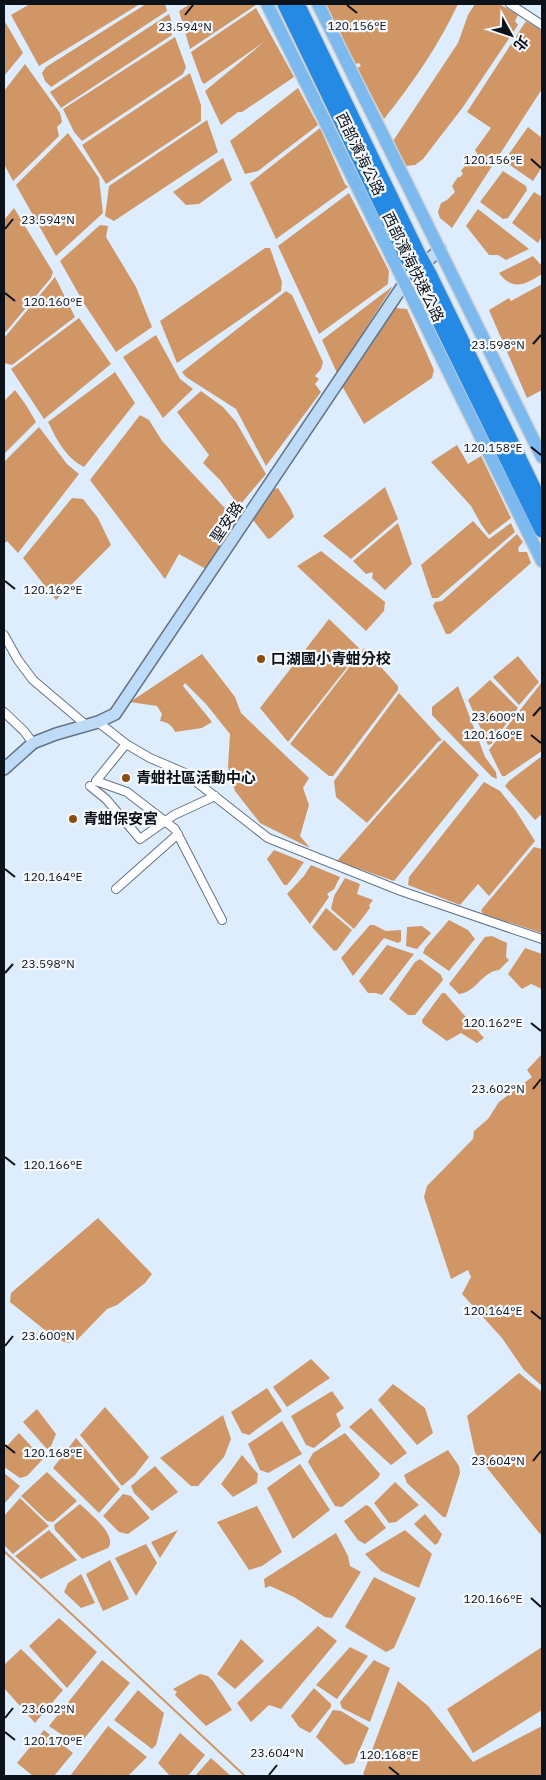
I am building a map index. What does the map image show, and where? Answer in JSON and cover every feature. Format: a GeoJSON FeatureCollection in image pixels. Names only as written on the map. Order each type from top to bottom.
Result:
{"type":"FeatureCollection","features":[{"type":"Feature","properties":{"kind":"highway","name":"西部濱海快速公路"},"geometry":{"type":"LineString","coordinates":[[285,4],[413,257]]}},
{"type":"Feature","properties":{"kind":"highway","name":"西部濱海快速公路"},"geometry":{"type":"LineString","coordinates":[[297,4],[413,257],[418,279],[542,530]]}},
{"type":"Feature","properties":{"kind":"highway","name":"西部濱海快速公路"},"geometry":{"type":"LineString","coordinates":[[418,279],[542,506]]}},
{"type":"Feature","properties":{"kind":"main road","name":"西部濱海公路"},"geometry":{"type":"LineString","coordinates":[[267,4],[354,180],[418,279],[542,561]]}},
{"type":"Feature","properties":{"kind":"main road","name":"西部濱海公路"},"geometry":{"type":"LineString","coordinates":[[318,4],[542,457]]}},
{"type":"Feature","properties":{"kind":"street"},"geometry":{"type":"LineString","coordinates":[[510,4],[542,25]]}},
{"type":"Feature","properties":{"kind":"street","name":"聖安路"},"geometry":{"type":"LineString","coordinates":[[4,769],[33,743],[115,714],[440,249]]}},
{"type":"Feature","properties":{"kind":"street"},"geometry":{"type":"LineString","coordinates":[[4,635],[18,660],[33,680],[92,723],[126,744],[150,758],[185,773],[268,838],[401,891],[542,939]]}},
{"type":"Feature","properties":{"kind":"street"},"geometry":{"type":"LineString","coordinates":[[4,712],[24,731],[33,743]]}},
{"type":"Feature","properties":{"kind":"street"},"geometry":{"type":"LineString","coordinates":[[126,744],[96,781],[127,792],[175,829],[222,920]]}},
{"type":"Feature","properties":{"kind":"street"},"geometry":{"type":"LineString","coordinates":[[90,786],[106,799],[140,839],[165,820],[215,796]]}},
{"type":"Feature","properties":{"kind":"street"},"geometry":{"type":"LineString","coordinates":[[116,889],[178,834]]}},
{"type":"Feature","properties":{"kind":"shaded area"},"geometry":{"type":"Polygon","coordinates":[[[30,4],[140,4],[39,66],[11,15],[30,4]]]}},
{"type":"Feature","properties":{"kind":"shaded area"},"geometry":{"type":"Polygon","coordinates":[[[146,4],[165,4],[167,11],[51,87],[45,81],[42,73],[46,67],[146,4]]]}},
{"type":"Feature","properties":{"kind":"shaded area"},"geometry":{"type":"Polygon","coordinates":[[[190,4],[256,5],[190,49],[179,11],[190,4]]]}},
{"type":"Feature","properties":{"kind":"shaded area"},"geometry":{"type":"Polygon","coordinates":[[[325,4],[458,4],[424,64],[384,119],[357,68],[361,66],[359,63],[355,64],[325,4]]]}},
{"type":"Feature","properties":{"kind":"shaded area"},"geometry":{"type":"Polygon","coordinates":[[[475,4],[499,4],[518,15],[515,21],[518,25],[463,107],[423,159],[415,165],[405,166],[393,141],[458,43],[468,15],[475,4]]]}},
{"type":"Feature","properties":{"kind":"shaded area"},"geometry":{"type":"Polygon","coordinates":[[[256,8],[294,77],[242,112],[238,112],[221,125],[205,91],[264,42],[204,84],[191,52],[256,8]]]}},
{"type":"Feature","properties":{"kind":"shaded area"},"geometry":{"type":"Polygon","coordinates":[[[169,14],[174,29],[170,29],[172,35],[61,108],[50,92],[169,14]]]}},
{"type":"Feature","properties":{"kind":"shaded area"},"geometry":{"type":"Polygon","coordinates":[[[4,20],[23,53],[4,76],[4,20]]]}},
{"type":"Feature","properties":{"kind":"shaded area"},"geometry":{"type":"Polygon","coordinates":[[[526,21],[542,31],[542,89],[452,228],[440,218],[438,212],[441,203],[455,192],[452,186],[458,177],[463,174],[461,171],[470,159],[479,157],[475,150],[491,128],[467,112],[526,21]]]}},
{"type":"Feature","properties":{"kind":"shaded area"},"geometry":{"type":"Polygon","coordinates":[[[175,37],[186,67],[183,74],[82,141],[74,132],[63,109],[175,37]]]}},
{"type":"Feature","properties":{"kind":"shaded area"},"geometry":{"type":"Polygon","coordinates":[[[25,64],[60,113],[62,122],[57,127],[59,136],[13,181],[4,164],[4,91],[25,64]]]}},
{"type":"Feature","properties":{"kind":"shaded area"},"geometry":{"type":"Polygon","coordinates":[[[190,73],[201,105],[201,121],[106,184],[82,145],[190,73]]]}},
{"type":"Feature","properties":{"kind":"shaded area"},"geometry":{"type":"Polygon","coordinates":[[[298,88],[318,125],[258,171],[245,174],[230,141],[298,88]]]}},
{"type":"Feature","properties":{"kind":"shaded area"},"geometry":{"type":"Polygon","coordinates":[[[207,120],[218,152],[114,221],[105,216],[109,186],[207,120]]]}},
{"type":"Feature","properties":{"kind":"shaded area"},"geometry":{"type":"Polygon","coordinates":[[[528,127],[542,138],[542,167],[533,181],[504,161],[528,127]]]}},
{"type":"Feature","properties":{"kind":"shaded area"},"geometry":{"type":"Polygon","coordinates":[[[320,128],[348,187],[276,239],[250,183],[320,128]]]}},
{"type":"Feature","properties":{"kind":"shaded area"},"geometry":{"type":"Polygon","coordinates":[[[68,133],[99,178],[103,213],[56,256],[16,185],[68,133]]]}},
{"type":"Feature","properties":{"kind":"shaded area"},"geometry":{"type":"Polygon","coordinates":[[[223,158],[232,180],[199,204],[186,205],[173,192],[223,158]]]}},
{"type":"Feature","properties":{"kind":"shaded area"},"geometry":{"type":"Polygon","coordinates":[[[503,171],[526,186],[527,190],[508,218],[503,219],[480,202],[503,171]]]}},
{"type":"Feature","properties":{"kind":"shaded area"},"geometry":{"type":"Polygon","coordinates":[[[534,192],[542,197],[542,236],[538,243],[512,223],[534,192]]]}},
{"type":"Feature","properties":{"kind":"shaded area"},"geometry":{"type":"Polygon","coordinates":[[[349,193],[389,271],[388,284],[319,334],[278,246],[349,193]]]}},
{"type":"Feature","properties":{"kind":"shaded area"},"geometry":{"type":"Polygon","coordinates":[[[14,208],[53,272],[51,278],[4,334],[4,220],[14,208]]]}},
{"type":"Feature","properties":{"kind":"shaded area"},"geometry":{"type":"Polygon","coordinates":[[[478,209],[529,249],[506,260],[498,255],[489,255],[466,226],[478,209]]]}},
{"type":"Feature","properties":{"kind":"shaded area"},"geometry":{"type":"Polygon","coordinates":[[[100,225],[108,226],[106,237],[136,287],[152,327],[116,352],[85,305],[60,261],[100,225]]]}},
{"type":"Feature","properties":{"kind":"shaded area"},"geometry":{"type":"Polygon","coordinates":[[[265,248],[270,248],[282,282],[281,291],[177,363],[160,321],[265,248]]]}},
{"type":"Feature","properties":{"kind":"shaded area"},"geometry":{"type":"Polygon","coordinates":[[[533,256],[542,266],[542,274],[530,281],[520,284],[509,283],[499,273],[533,256]]]}},
{"type":"Feature","properties":{"kind":"shaded area"},"geometry":{"type":"Polygon","coordinates":[[[55,277],[75,317],[12,365],[4,363],[4,338],[55,277]]]}},
{"type":"Feature","properties":{"kind":"shaded area"},"geometry":{"type":"Polygon","coordinates":[[[542,284],[542,390],[527,398],[489,310],[509,298],[511,301],[542,284]]]}},
{"type":"Feature","properties":{"kind":"shaded area"},"geometry":{"type":"Polygon","coordinates":[[[393,286],[337,373],[322,340],[393,286]]]}},
{"type":"Feature","properties":{"kind":"shaded area"},"geometry":{"type":"Polygon","coordinates":[[[286,291],[292,295],[323,362],[321,369],[315,376],[319,379],[315,384],[321,392],[266,466],[236,409],[186,377],[182,372],[286,291]]]}},
{"type":"Feature","properties":{"kind":"shaded area"},"geometry":{"type":"Polygon","coordinates":[[[395,308],[407,309],[434,370],[432,378],[364,424],[342,386],[395,308]]]}},
{"type":"Feature","properties":{"kind":"shaded area"},"geometry":{"type":"Polygon","coordinates":[[[79,318],[111,364],[44,419],[11,369],[79,318]]]}},
{"type":"Feature","properties":{"kind":"shaded area"},"geometry":{"type":"Polygon","coordinates":[[[156,335],[180,379],[193,389],[163,418],[123,357],[156,335]]]}},
{"type":"Feature","properties":{"kind":"shaded area"},"geometry":{"type":"Polygon","coordinates":[[[115,372],[135,403],[84,467],[77,463],[58,442],[48,422],[115,372]]]}},
{"type":"Feature","properties":{"kind":"shaded area"},"geometry":{"type":"Polygon","coordinates":[[[15,390],[36,422],[4,454],[4,401],[15,390]]]}},
{"type":"Feature","properties":{"kind":"shaded area"},"geometry":{"type":"Polygon","coordinates":[[[201,391],[223,407],[236,422],[266,474],[239,506],[220,480],[203,463],[209,455],[177,412],[201,391]]]}},
{"type":"Feature","properties":{"kind":"shaded area"},"geometry":{"type":"Polygon","coordinates":[[[140,415],[149,420],[162,441],[236,520],[206,569],[179,554],[165,579],[90,480],[140,415]]]}},
{"type":"Feature","properties":{"kind":"shaded area"},"geometry":{"type":"Polygon","coordinates":[[[39,427],[67,464],[79,474],[18,553],[7,541],[4,544],[4,539],[6,539],[4,537],[4,462],[39,427]]]}},
{"type":"Feature","properties":{"kind":"shaded area"},"geometry":{"type":"Polygon","coordinates":[[[457,445],[468,464],[481,456],[511,518],[489,535],[471,506],[431,462],[457,445]]]}},
{"type":"Feature","properties":{"kind":"shaded area"},"geometry":{"type":"Polygon","coordinates":[[[385,487],[398,519],[351,559],[323,536],[385,487]]]}},
{"type":"Feature","properties":{"kind":"shaded area"},"geometry":{"type":"Polygon","coordinates":[[[278,488],[294,517],[268,539],[253,520],[274,489],[278,488]]]}},
{"type":"Feature","properties":{"kind":"shaded area"},"geometry":{"type":"Polygon","coordinates":[[[72,498],[83,499],[98,518],[111,545],[56,600],[23,558],[72,498]]]}},
{"type":"Feature","properties":{"kind":"shaded area"},"geometry":{"type":"Polygon","coordinates":[[[473,521],[489,539],[511,523],[515,532],[438,598],[432,598],[421,565],[473,521]]]}},
{"type":"Feature","properties":{"kind":"shaded area"},"geometry":{"type":"Polygon","coordinates":[[[398,523],[412,564],[385,590],[372,578],[373,572],[366,574],[353,561],[398,523]]]}},
{"type":"Feature","properties":{"kind":"shaded area"},"geometry":{"type":"Polygon","coordinates":[[[517,534],[523,542],[518,548],[519,552],[527,552],[531,563],[450,634],[446,634],[433,606],[435,602],[442,601],[517,534]]]}},
{"type":"Feature","properties":{"kind":"shaded area"},"geometry":{"type":"Polygon","coordinates":[[[321,551],[385,602],[384,611],[366,631],[297,566],[321,551]]]}},
{"type":"Feature","properties":{"kind":"shaded area"},"geometry":{"type":"Polygon","coordinates":[[[329,619],[361,650],[288,742],[260,708],[329,619]]]}},
{"type":"Feature","properties":{"kind":"shaded area"},"geometry":{"type":"Polygon","coordinates":[[[364,648],[398,686],[398,690],[333,776],[329,776],[290,744],[364,648]]]}},
{"type":"Feature","properties":{"kind":"shaded area"},"geometry":{"type":"Polygon","coordinates":[[[202,654],[235,697],[241,713],[309,778],[303,788],[309,805],[300,836],[310,848],[260,823],[235,791],[228,767],[230,734],[206,704],[185,683],[183,686],[212,722],[202,728],[175,732],[169,724],[160,721],[162,714],[157,706],[130,702],[202,654]]]}},
{"type":"Feature","properties":{"kind":"shaded area"},"geometry":{"type":"Polygon","coordinates":[[[518,656],[539,682],[519,705],[493,677],[518,656]]]}},
{"type":"Feature","properties":{"kind":"shaded area"},"geometry":{"type":"Polygon","coordinates":[[[490,680],[518,708],[491,744],[488,745],[468,700],[490,680]]]}},
{"type":"Feature","properties":{"kind":"shaded area"},"geometry":{"type":"Polygon","coordinates":[[[542,682],[542,751],[505,776],[502,776],[489,750],[542,682]]]}},
{"type":"Feature","properties":{"kind":"shaded area"},"geometry":{"type":"Polygon","coordinates":[[[458,686],[485,757],[496,772],[497,779],[492,777],[432,715],[432,707],[458,686]]]}},
{"type":"Feature","properties":{"kind":"shaded area"},"geometry":{"type":"Polygon","coordinates":[[[399,693],[442,740],[438,742],[367,823],[336,797],[334,781],[399,693]]]}},
{"type":"Feature","properties":{"kind":"shaded area"},"geometry":{"type":"Polygon","coordinates":[[[444,740],[479,775],[394,881],[337,861],[444,740]]]}},
{"type":"Feature","properties":{"kind":"shaded area"},"geometry":{"type":"Polygon","coordinates":[[[542,756],[542,814],[535,820],[505,786],[542,756]]]}},
{"type":"Feature","properties":{"kind":"shaded area"},"geometry":{"type":"Polygon","coordinates":[[[484,782],[500,791],[516,811],[535,841],[489,896],[478,884],[460,905],[408,885],[409,877],[484,782]]]}},
{"type":"Feature","properties":{"kind":"shaded area"},"geometry":{"type":"Polygon","coordinates":[[[534,847],[542,849],[542,933],[483,914],[481,910],[534,847]]]}},
{"type":"Feature","properties":{"kind":"shaded area"},"geometry":{"type":"Polygon","coordinates":[[[274,850],[304,862],[287,885],[284,885],[267,859],[274,850]]]}},
{"type":"Feature","properties":{"kind":"shaded area"},"geometry":{"type":"Polygon","coordinates":[[[311,865],[340,877],[334,889],[327,894],[329,897],[310,924],[287,894],[304,876],[311,865]]]}},
{"type":"Feature","properties":{"kind":"shaded area"},"geometry":{"type":"Polygon","coordinates":[[[345,878],[360,884],[357,894],[373,900],[369,905],[370,908],[354,929],[331,909],[334,896],[345,878]]]}},
{"type":"Feature","properties":{"kind":"shaded area"},"geometry":{"type":"Polygon","coordinates":[[[326,908],[352,930],[337,950],[334,951],[312,927],[326,908]]]}},
{"type":"Feature","properties":{"kind":"shaded area"},"geometry":{"type":"Polygon","coordinates":[[[449,920],[468,930],[475,939],[449,971],[423,953],[425,948],[449,920]]]}},
{"type":"Feature","properties":{"kind":"shaded area"},"geometry":{"type":"Polygon","coordinates":[[[370,925],[386,931],[401,930],[401,941],[398,943],[384,938],[353,976],[341,958],[370,925]]]}},
{"type":"Feature","properties":{"kind":"shaded area"},"geometry":{"type":"Polygon","coordinates":[[[422,926],[431,933],[417,949],[406,946],[407,927],[422,926]]]}},
{"type":"Feature","properties":{"kind":"shaded area"},"geometry":{"type":"Polygon","coordinates":[[[492,936],[507,943],[506,957],[509,960],[499,970],[488,974],[470,990],[459,994],[449,984],[485,937],[492,936]]]}},
{"type":"Feature","properties":{"kind":"shaded area"},"geometry":{"type":"Polygon","coordinates":[[[387,945],[414,954],[382,995],[368,993],[359,981],[387,945]]]}},
{"type":"Feature","properties":{"kind":"shaded area"},"geometry":{"type":"Polygon","coordinates":[[[525,948],[542,954],[542,989],[531,984],[522,989],[508,974],[525,948]]]}},
{"type":"Feature","properties":{"kind":"shaded area"},"geometry":{"type":"Polygon","coordinates":[[[420,959],[441,975],[443,980],[415,1015],[408,1015],[389,999],[415,962],[420,959]]]}},
{"type":"Feature","properties":{"kind":"shaded area"},"geometry":{"type":"Polygon","coordinates":[[[442,993],[445,993],[484,1038],[477,1043],[461,1033],[447,1041],[423,1024],[422,1020],[442,993]]]}},
{"type":"Feature","properties":{"kind":"shaded area"},"geometry":{"type":"Polygon","coordinates":[[[542,1054],[542,1386],[524,1370],[502,1338],[462,1294],[471,1277],[468,1270],[451,1279],[424,1197],[427,1186],[473,1139],[474,1131],[488,1119],[499,1102],[532,1077],[527,1070],[542,1054]]]}},
{"type":"Feature","properties":{"kind":"shaded area"},"geometry":{"type":"Polygon","coordinates":[[[98,1218],[152,1274],[145,1283],[117,1305],[107,1309],[77,1340],[68,1343],[56,1339],[10,1302],[11,1293],[98,1218]]]}},
{"type":"Feature","properties":{"kind":"shaded area"},"geometry":{"type":"Polygon","coordinates":[[[311,1359],[330,1378],[287,1407],[273,1387],[311,1359]]]}},
{"type":"Feature","properties":{"kind":"shaded area"},"geometry":{"type":"Polygon","coordinates":[[[519,1373],[542,1392],[542,1532],[540,1534],[475,1453],[467,1416],[519,1373]]]}},
{"type":"Feature","properties":{"kind":"shaded area"},"geometry":{"type":"Polygon","coordinates":[[[393,1384],[425,1408],[433,1433],[417,1445],[378,1400],[393,1384]]]}},
{"type":"Feature","properties":{"kind":"shaded area"},"geometry":{"type":"Polygon","coordinates":[[[267,1388],[282,1411],[249,1435],[242,1433],[231,1412],[267,1388]]]}},
{"type":"Feature","properties":{"kind":"shaded area"},"geometry":{"type":"Polygon","coordinates":[[[332,1391],[344,1408],[336,1414],[341,1426],[314,1448],[306,1445],[291,1416],[332,1391]]]}},
{"type":"Feature","properties":{"kind":"shaded area"},"geometry":{"type":"Polygon","coordinates":[[[105,1407],[149,1457],[135,1475],[122,1486],[80,1435],[105,1407]]]}},
{"type":"Feature","properties":{"kind":"shaded area"},"geometry":{"type":"Polygon","coordinates":[[[371,1408],[407,1453],[391,1465],[349,1427],[371,1408]]]}},
{"type":"Feature","properties":{"kind":"shaded area"},"geometry":{"type":"Polygon","coordinates":[[[37,1409],[56,1434],[51,1446],[47,1449],[23,1422],[37,1409]]]}},
{"type":"Feature","properties":{"kind":"shaded area"},"geometry":{"type":"Polygon","coordinates":[[[223,1415],[231,1439],[224,1457],[198,1486],[191,1486],[160,1458],[223,1415]]]}},
{"type":"Feature","properties":{"kind":"shaded area"},"geometry":{"type":"Polygon","coordinates":[[[282,1421],[302,1454],[268,1473],[260,1470],[248,1444],[282,1421]]]}},
{"type":"Feature","properties":{"kind":"shaded area"},"geometry":{"type":"Polygon","coordinates":[[[19,1433],[43,1459],[27,1476],[20,1478],[4,1467],[4,1449],[19,1433]]]}},
{"type":"Feature","properties":{"kind":"shaded area"},"geometry":{"type":"Polygon","coordinates":[[[345,1433],[380,1474],[378,1478],[342,1507],[335,1506],[308,1462],[313,1453],[345,1433]]]}},
{"type":"Feature","properties":{"kind":"shaded area"},"geometry":{"type":"Polygon","coordinates":[[[76,1438],[120,1489],[99,1513],[53,1468],[76,1438]]]}},
{"type":"Feature","properties":{"kind":"shaded area"},"geometry":{"type":"Polygon","coordinates":[[[448,1450],[459,1466],[460,1473],[446,1517],[443,1517],[407,1483],[404,1475],[448,1450]]]}},
{"type":"Feature","properties":{"kind":"shaded area"},"geometry":{"type":"Polygon","coordinates":[[[242,1455],[258,1474],[257,1483],[233,1497],[221,1484],[242,1455]]]}},
{"type":"Feature","properties":{"kind":"shaded area"},"geometry":{"type":"Polygon","coordinates":[[[300,1464],[330,1510],[293,1539],[267,1488],[300,1464]]]}},
{"type":"Feature","properties":{"kind":"shaded area"},"geometry":{"type":"Polygon","coordinates":[[[155,1466],[178,1492],[152,1511],[134,1493],[131,1486],[155,1466]]]}},
{"type":"Feature","properties":{"kind":"shaded area"},"geometry":{"type":"Polygon","coordinates":[[[47,1472],[77,1501],[53,1522],[47,1521],[21,1496],[47,1472]]]}},
{"type":"Feature","properties":{"kind":"shaded area"},"geometry":{"type":"Polygon","coordinates":[[[4,1473],[20,1486],[4,1504],[4,1473]]]}},
{"type":"Feature","properties":{"kind":"shaded area"},"geometry":{"type":"Polygon","coordinates":[[[395,1482],[419,1505],[396,1522],[389,1523],[374,1503],[395,1482]]]}},
{"type":"Feature","properties":{"kind":"shaded area"},"geometry":{"type":"Polygon","coordinates":[[[123,1494],[131,1496],[150,1518],[128,1534],[119,1532],[103,1516],[123,1494]]]}},
{"type":"Feature","properties":{"kind":"shaded area"},"geometry":{"type":"Polygon","coordinates":[[[20,1498],[49,1526],[13,1554],[4,1545],[4,1516],[20,1498]]]}},
{"type":"Feature","properties":{"kind":"shaded area"},"geometry":{"type":"Polygon","coordinates":[[[80,1504],[106,1531],[110,1543],[108,1548],[82,1559],[55,1530],[54,1525],[80,1504]]]}},
{"type":"Feature","properties":{"kind":"shaded area"},"geometry":{"type":"Polygon","coordinates":[[[366,1505],[370,1507],[386,1528],[365,1544],[358,1540],[344,1521],[366,1505]]]}},
{"type":"Feature","properties":{"kind":"shaded area"},"geometry":{"type":"Polygon","coordinates":[[[257,1506],[282,1552],[262,1566],[249,1570],[217,1522],[257,1506]]]}},
{"type":"Feature","properties":{"kind":"shaded area"},"geometry":{"type":"Polygon","coordinates":[[[425,1514],[442,1534],[435,1545],[414,1524],[425,1514]]]}},
{"type":"Feature","properties":{"kind":"shaded area"},"geometry":{"type":"Polygon","coordinates":[[[49,1530],[77,1560],[41,1579],[15,1556],[49,1530]]]}},
{"type":"Feature","properties":{"kind":"shaded area"},"geometry":{"type":"Polygon","coordinates":[[[178,1530],[160,1558],[151,1542],[178,1530]]]}},
{"type":"Feature","properties":{"kind":"shaded area"},"geometry":{"type":"Polygon","coordinates":[[[405,1530],[432,1554],[419,1588],[381,1571],[365,1554],[405,1530]]]}},
{"type":"Feature","properties":{"kind":"shaded area"},"geometry":{"type":"Polygon","coordinates":[[[336,1533],[348,1556],[350,1566],[361,1572],[332,1618],[325,1617],[294,1597],[270,1586],[265,1588],[264,1579],[336,1533]]]}},
{"type":"Feature","properties":{"kind":"shaded area"},"geometry":{"type":"Polygon","coordinates":[[[146,1544],[157,1563],[136,1596],[115,1558],[146,1544]]]}},
{"type":"Feature","properties":{"kind":"shaded area"},"geometry":{"type":"Polygon","coordinates":[[[110,1560],[129,1599],[103,1611],[86,1574],[110,1560]]]}},
{"type":"Feature","properties":{"kind":"shaded area"},"geometry":{"type":"Polygon","coordinates":[[[81,1574],[95,1603],[81,1608],[64,1592],[68,1583],[81,1574]]]}},
{"type":"Feature","properties":{"kind":"shaded area"},"geometry":{"type":"Polygon","coordinates":[[[374,1577],[416,1598],[394,1648],[386,1652],[345,1627],[374,1577]]]}},
{"type":"Feature","properties":{"kind":"shaded area"},"geometry":{"type":"Polygon","coordinates":[[[59,1618],[97,1652],[67,1688],[29,1646],[59,1618]]]}},
{"type":"Feature","properties":{"kind":"shaded area"},"geometry":{"type":"Polygon","coordinates":[[[318,1626],[337,1641],[281,1709],[269,1705],[251,1722],[237,1703],[318,1626]]]}},
{"type":"Feature","properties":{"kind":"shaded area"},"geometry":{"type":"Polygon","coordinates":[[[241,1639],[264,1661],[235,1689],[217,1674],[241,1639]]]}},
{"type":"Feature","properties":{"kind":"shaded area"},"geometry":{"type":"Polygon","coordinates":[[[350,1647],[368,1656],[337,1699],[316,1685],[350,1647]]]}},
{"type":"Feature","properties":{"kind":"shaded area"},"geometry":{"type":"Polygon","coordinates":[[[542,1647],[542,1710],[473,1753],[447,1709],[542,1647]]]}},
{"type":"Feature","properties":{"kind":"shaded area"},"geometry":{"type":"Polygon","coordinates":[[[21,1649],[63,1690],[35,1723],[4,1688],[4,1665],[21,1649]]]}},
{"type":"Feature","properties":{"kind":"shaded area"},"geometry":{"type":"Polygon","coordinates":[[[102,1660],[130,1683],[78,1746],[49,1726],[102,1660]]]}},
{"type":"Feature","properties":{"kind":"shaded area"},"geometry":{"type":"Polygon","coordinates":[[[374,1660],[390,1668],[370,1722],[342,1708],[340,1702],[374,1660]]]}},
{"type":"Feature","properties":{"kind":"shaded area"},"geometry":{"type":"Polygon","coordinates":[[[200,1674],[208,1676],[213,1681],[232,1710],[206,1726],[175,1695],[177,1692],[173,1689],[200,1674]]]}},
{"type":"Feature","properties":{"kind":"shaded area"},"geometry":{"type":"Polygon","coordinates":[[[398,1681],[428,1706],[473,1762],[542,1726],[542,1776],[366,1776],[363,1774],[398,1681]]]}},
{"type":"Feature","properties":{"kind":"shaded area"},"geometry":{"type":"Polygon","coordinates":[[[314,1688],[331,1704],[331,1707],[310,1733],[299,1727],[291,1716],[314,1688]]]}},
{"type":"Feature","properties":{"kind":"shaded area"},"geometry":{"type":"Polygon","coordinates":[[[138,1690],[164,1713],[156,1745],[152,1749],[114,1720],[138,1690]]]}},
{"type":"Feature","properties":{"kind":"shaded area"},"geometry":{"type":"Polygon","coordinates":[[[333,1710],[341,1711],[369,1728],[354,1763],[345,1765],[316,1737],[333,1710]]]}},
{"type":"Feature","properties":{"kind":"shaded area"},"geometry":{"type":"Polygon","coordinates":[[[108,1726],[147,1757],[128,1776],[70,1776],[108,1726]]]}},
{"type":"Feature","properties":{"kind":"shaded area"},"geometry":{"type":"Polygon","coordinates":[[[44,1730],[73,1753],[54,1776],[33,1776],[17,1763],[44,1730]]]}},
{"type":"Feature","properties":{"kind":"shaded area"},"geometry":{"type":"Polygon","coordinates":[[[180,1733],[205,1755],[188,1776],[170,1776],[158,1763],[180,1733]]]}},
{"type":"Feature","properties":{"kind":"shaded area"},"geometry":{"type":"Polygon","coordinates":[[[211,1758],[231,1776],[195,1776],[211,1758]]]}},
{"type":"Feature","properties":{"kind":"waterway"},"geometry":{"type":"LineString","coordinates":[[4,1551],[245,1776]]}},
{"type":"Feature","properties":{"kind":"place","name":"口湖國小青蚶分校"},"geometry":{"type":"Point","coordinates":[261,659]}},
{"type":"Feature","properties":{"kind":"place","name":"青蚶社區活動中心"},"geometry":{"type":"Point","coordinates":[126,778]}},
{"type":"Feature","properties":{"kind":"place","name":"青蚶保安宮"},"geometry":{"type":"Point","coordinates":[73,819]}}]}
